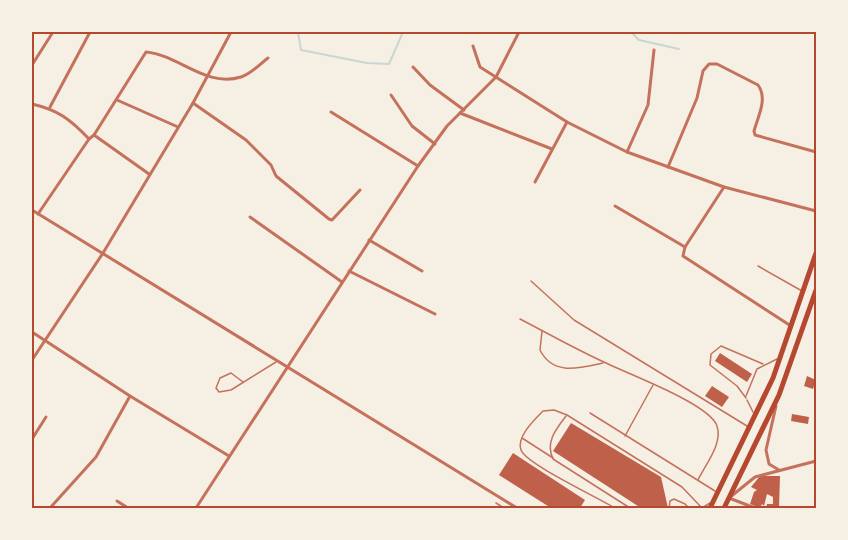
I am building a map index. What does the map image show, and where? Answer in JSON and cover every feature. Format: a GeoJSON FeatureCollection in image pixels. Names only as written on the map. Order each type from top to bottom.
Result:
{"type":"FeatureCollection","features":[{"type":"Feature","properties":{"kind":"main road"},"geometry":{"type":"LineString","coordinates":[[710,508],[751,428],[781,358],[816,253]]}},
{"type":"Feature","properties":{"kind":"main road"},"geometry":{"type":"LineString","coordinates":[[724,508],[778,395],[816,290]]}},
{"type":"Feature","properties":{"kind":"street"},"geometry":{"type":"LineString","coordinates":[[32,65],[53,32]]}},
{"type":"Feature","properties":{"kind":"street"},"geometry":{"type":"LineString","coordinates":[[50,107],[90,32]]}},
{"type":"Feature","properties":{"kind":"street"},"geometry":{"type":"LineString","coordinates":[[32,360],[103,253],[193,103],[231,32]]}},
{"type":"Feature","properties":{"kind":"street"},"geometry":{"type":"LineString","coordinates":[[196,508],[418,166],[459,113],[496,77],[519,32]]}},
{"type":"Feature","properties":{"kind":"street"},"geometry":{"type":"LineString","coordinates":[[473,46],[478,65],[567,122],[627,152],[724,187],[816,211]]}},
{"type":"Feature","properties":{"kind":"street"},"geometry":{"type":"LineString","coordinates":[[627,152],[648,105],[654,50]]}},
{"type":"Feature","properties":{"kind":"street"},"geometry":{"type":"LineString","coordinates":[[38,214],[94,135],[147,52],[206,76],[239,78],[268,58]]}},
{"type":"Feature","properties":{"kind":"street"},"geometry":{"type":"LineString","coordinates":[[668,167],[697,98],[703,71],[709,64],[717,64],[758,85],[762,91],[763,97],[754,131],[755,135],[816,152]]}},
{"type":"Feature","properties":{"kind":"street"},"geometry":{"type":"LineString","coordinates":[[413,67],[430,85],[464,110]]}},
{"type":"Feature","properties":{"kind":"street"},"geometry":{"type":"LineString","coordinates":[[392,95],[412,126],[435,144]]}},
{"type":"Feature","properties":{"kind":"street"},"geometry":{"type":"LineString","coordinates":[[117,100],[178,128]]}},
{"type":"Feature","properties":{"kind":"street"},"geometry":{"type":"LineString","coordinates":[[193,103],[246,140],[271,165],[276,176],[329,219],[332,220],[360,190]]}},
{"type":"Feature","properties":{"kind":"street"},"geometry":{"type":"LineString","coordinates":[[32,104],[50,107],[75,125],[89,139]]}},
{"type":"Feature","properties":{"kind":"street"},"geometry":{"type":"LineString","coordinates":[[332,112],[418,166]]}},
{"type":"Feature","properties":{"kind":"street"},"geometry":{"type":"LineString","coordinates":[[459,113],[552,149]]}},
{"type":"Feature","properties":{"kind":"street"},"geometry":{"type":"LineString","coordinates":[[535,182],[567,122]]}},
{"type":"Feature","properties":{"kind":"street"},"geometry":{"type":"LineString","coordinates":[[94,135],[149,174]]}},
{"type":"Feature","properties":{"kind":"street"},"geometry":{"type":"LineString","coordinates":[[724,187],[685,247],[682,253],[684,259],[793,327]]}},
{"type":"Feature","properties":{"kind":"street"},"geometry":{"type":"LineString","coordinates":[[615,206],[685,247]]}},
{"type":"Feature","properties":{"kind":"street"},"geometry":{"type":"LineString","coordinates":[[32,211],[517,508]]}},
{"type":"Feature","properties":{"kind":"street"},"geometry":{"type":"LineString","coordinates":[[250,217],[342,282]]}},
{"type":"Feature","properties":{"kind":"street"},"geometry":{"type":"LineString","coordinates":[[369,240],[422,272]]}},
{"type":"Feature","properties":{"kind":"street"},"geometry":{"type":"LineString","coordinates":[[349,271],[435,314]]}},
{"type":"Feature","properties":{"kind":"street"},"geometry":{"type":"LineString","coordinates":[[32,332],[130,396],[229,456]]}},
{"type":"Feature","properties":{"kind":"street"},"geometry":{"type":"LineString","coordinates":[[778,395],[766,450],[769,464],[781,471]]}},
{"type":"Feature","properties":{"kind":"street"},"geometry":{"type":"LineString","coordinates":[[50,508],[96,457],[130,396]]}},
{"type":"Feature","properties":{"kind":"street"},"geometry":{"type":"LineString","coordinates":[[32,439],[46,417]]}},
{"type":"Feature","properties":{"kind":"street"},"geometry":{"type":"LineString","coordinates":[[729,498],[755,477],[816,461]]}},
{"type":"Feature","properties":{"kind":"street"},"geometry":{"type":"LineString","coordinates":[[729,498],[755,508]]}},
{"type":"Feature","properties":{"kind":"street"},"geometry":{"type":"LineString","coordinates":[[117,501],[128,508]]}},
{"type":"Feature","properties":{"kind":"lane"},"geometry":{"type":"LineString","coordinates":[[758,266],[804,292]]}},
{"type":"Feature","properties":{"kind":"lane"},"geometry":{"type":"LineString","coordinates":[[531,281],[574,320],[751,428]]}},
{"type":"Feature","properties":{"kind":"lane"},"geometry":{"type":"LineString","coordinates":[[520,319],[605,363],[654,384],[705,412],[717,424],[717,443],[698,480]]}},
{"type":"Feature","properties":{"kind":"lane"},"geometry":{"type":"LineString","coordinates":[[542,330],[540,350],[548,362],[572,370],[605,363]]}},
{"type":"Feature","properties":{"kind":"lane"},"geometry":{"type":"LineString","coordinates":[[755,417],[737,386],[710,365],[711,354],[721,346],[763,364]]}},
{"type":"Feature","properties":{"kind":"lane"},"geometry":{"type":"LineString","coordinates":[[746,398],[754,372],[763,364],[781,358]]}},
{"type":"Feature","properties":{"kind":"lane"},"geometry":{"type":"LineString","coordinates":[[243,382],[231,373],[220,378],[216,388],[224,392],[243,382],[277,361]]}},
{"type":"Feature","properties":{"kind":"lane"},"geometry":{"type":"LineString","coordinates":[[625,435],[654,384]]}},
{"type":"Feature","properties":{"kind":"lane"},"geometry":{"type":"LineString","coordinates":[[590,412],[698,480],[717,496],[702,508],[681,487],[567,415],[554,410],[543,411],[522,438],[520,449],[531,460],[615,508]]}},
{"type":"Feature","properties":{"kind":"lane"},"geometry":{"type":"LineString","coordinates":[[554,459],[549,445],[552,435],[567,415]]}},
{"type":"Feature","properties":{"kind":"lane"},"geometry":{"type":"LineString","coordinates":[[522,438],[630,508]]}},
{"type":"Feature","properties":{"kind":"lane"},"geometry":{"type":"LineString","coordinates":[[669,508],[670,501],[677,499],[689,508]]}},
{"type":"Feature","properties":{"kind":"lane"},"geometry":{"type":"LineString","coordinates":[[496,503],[504,508]]}},
{"type":"Feature","properties":{"kind":"lane"},"geometry":{"type":"LineString","coordinates":[[589,508],[597,508]]}},
{"type":"Feature","properties":{"kind":"building"},"geometry":{"type":"Polygon","coordinates":[[[720,353],[752,374],[747,382],[715,361],[720,353]]]}},
{"type":"Feature","properties":{"kind":"building"},"geometry":{"type":"Polygon","coordinates":[[[807,376],[816,380],[813,389],[804,386],[807,376]]]}},
{"type":"Feature","properties":{"kind":"building"},"geometry":{"type":"Polygon","coordinates":[[[712,386],[729,397],[722,407],[705,396],[712,386]]]}},
{"type":"Feature","properties":{"kind":"building"},"geometry":{"type":"Polygon","coordinates":[[[792,414],[809,417],[808,424],[791,421],[792,414]]]}},
{"type":"Feature","properties":{"kind":"building"},"geometry":{"type":"Polygon","coordinates":[[[571,423],[661,477],[668,508],[641,508],[553,451],[571,423]]]}},
{"type":"Feature","properties":{"kind":"building"},"geometry":{"type":"Polygon","coordinates":[[[513,453],[585,500],[580,508],[551,508],[499,475],[513,453]]]}},
{"type":"Feature","properties":{"kind":"building"},"geometry":{"type":"Polygon","coordinates":[[[760,476],[780,476],[779,508],[766,508],[767,504],[773,504],[773,497],[767,494],[764,506],[762,504],[760,508],[750,504],[757,490],[751,487],[760,476]]]}},
{"type":"Feature","properties":{"kind":"waterway"},"geometry":{"type":"LineString","coordinates":[[298,32],[301,50],[367,63],[389,64],[403,32]]}},
{"type":"Feature","properties":{"kind":"waterway"},"geometry":{"type":"LineString","coordinates":[[631,32],[639,40],[679,49]]}}]}
